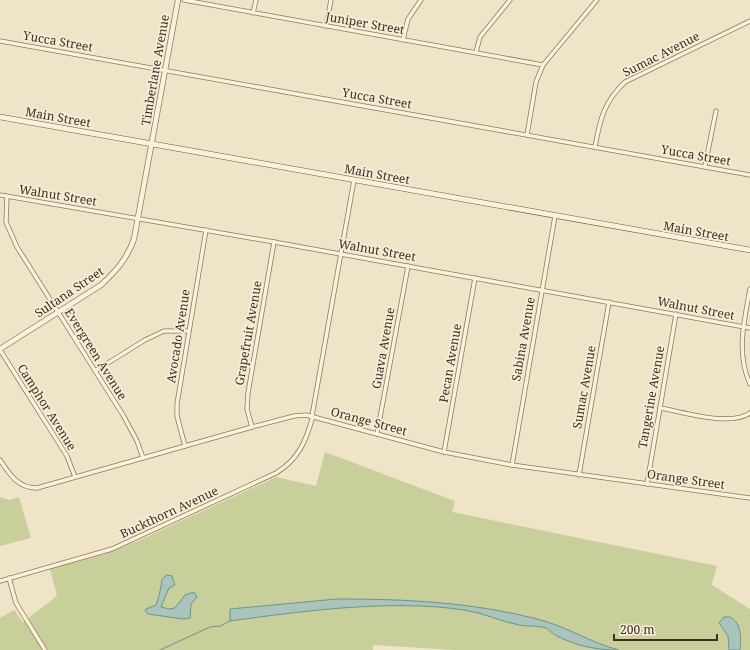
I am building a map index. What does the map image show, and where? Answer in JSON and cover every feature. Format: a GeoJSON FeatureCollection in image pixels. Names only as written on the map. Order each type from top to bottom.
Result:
{"type":"FeatureCollection","features":[{"type":"Feature","properties":{"kind":"main road","name":"Main Street"},"geometry":{"type":"LineString","coordinates":[[0,117],[750,250]]}},
{"type":"Feature","properties":{"kind":"street","name":"Timberlane Avenue"},"geometry":{"type":"LineString","coordinates":[[152,144],[178,0]]}},
{"type":"Feature","properties":{"kind":"street","name":"Juniper Street"},"geometry":{"type":"LineString","coordinates":[[184,0],[543,65]]}},
{"type":"Feature","properties":{"kind":"street"},"geometry":{"type":"LineString","coordinates":[[253,13],[256,0]]}},
{"type":"Feature","properties":{"kind":"street"},"geometry":{"type":"LineString","coordinates":[[326,26],[331,0]]}},
{"type":"Feature","properties":{"kind":"street"},"geometry":{"type":"LineString","coordinates":[[403,40],[408,19],[421,0]]}},
{"type":"Feature","properties":{"kind":"street"},"geometry":{"type":"LineString","coordinates":[[476,52],[480,37],[510,0]]}},
{"type":"Feature","properties":{"kind":"street"},"geometry":{"type":"LineString","coordinates":[[527,135],[536,82],[543,65],[596,0]]}},
{"type":"Feature","properties":{"kind":"street","name":"Sumac Avenue"},"geometry":{"type":"LineString","coordinates":[[595,147],[601,115],[615,92],[625,82],[750,21]]}},
{"type":"Feature","properties":{"kind":"street","name":"Yucca Street"},"geometry":{"type":"LineString","coordinates":[[0,41],[750,175]]}},
{"type":"Feature","properties":{"kind":"street"},"geometry":{"type":"LineString","coordinates":[[705,166],[716,111]]}},
{"type":"Feature","properties":{"kind":"street","name":"Sultana Street"},"geometry":{"type":"LineString","coordinates":[[0,349],[88,294],[116,272],[131,248],[152,144]]}},
{"type":"Feature","properties":{"kind":"street","name":"Buckthorn Avenue"},"geometry":{"type":"LineString","coordinates":[[0,581],[112,549],[276,473],[298,454],[306,439],[312,416],[354,180]]}},
{"type":"Feature","properties":{"kind":"street","name":"Walnut Street"},"geometry":{"type":"LineString","coordinates":[[0,195],[542,289],[750,328]]}},
{"type":"Feature","properties":{"kind":"street","name":"Evergreen Avenue"},"geometry":{"type":"LineString","coordinates":[[7,196],[6,222],[17,247],[126,422],[137,441],[143,458]]}},
{"type":"Feature","properties":{"kind":"street","name":"Sabina Avenue"},"geometry":{"type":"LineString","coordinates":[[512,465],[555,216]]}},
{"type":"Feature","properties":{"kind":"street","name":"Avocado Avenue"},"geometry":{"type":"LineString","coordinates":[[185,446],[177,416],[177,410],[188,331],[206,230]]}},
{"type":"Feature","properties":{"kind":"street","name":"Grapefruit Avenue"},"geometry":{"type":"LineString","coordinates":[[252,427],[247,408],[248,393],[274,242]]}},
{"type":"Feature","properties":{"kind":"street","name":"Guava Avenue"},"geometry":{"type":"LineString","coordinates":[[377,434],[408,266]]}},
{"type":"Feature","properties":{"kind":"street","name":"Pecan Avenue"},"geometry":{"type":"LineString","coordinates":[[444,452],[476,278]]}},
{"type":"Feature","properties":{"kind":"street"},"geometry":{"type":"LineString","coordinates":[[750,290],[741,345],[743,362],[750,384]]}},
{"type":"Feature","properties":{"kind":"street","name":"Sumac Avenue"},"geometry":{"type":"LineString","coordinates":[[579,475],[609,302]]}},
{"type":"Feature","properties":{"kind":"street","name":"Tangerine Avenue"},"geometry":{"type":"LineString","coordinates":[[647,484],[676,314]]}},
{"type":"Feature","properties":{"kind":"street"},"geometry":{"type":"LineString","coordinates":[[95,371],[145,340],[164,331],[188,331]]}},
{"type":"Feature","properties":{"kind":"street","name":"Camphor Avenue"},"geometry":{"type":"LineString","coordinates":[[0,349],[67,456],[74,477]]}},
{"type":"Feature","properties":{"kind":"street"},"geometry":{"type":"LineString","coordinates":[[660,408],[727,419],[741,417],[750,413]]}},
{"type":"Feature","properties":{"kind":"street","name":"Orange Street"},"geometry":{"type":"LineString","coordinates":[[0,460],[12,478],[18,483],[32,488],[37,488],[294,416],[312,416],[444,452],[512,465],[750,498]]}},
{"type":"Feature","properties":{"kind":"street"},"geometry":{"type":"LineString","coordinates":[[9,578],[16,603],[44,650]]}},
{"type":"Feature","properties":{"kind":"green space"},"geometry":{"type":"Polygon","coordinates":[[[325,452],[455,501],[452,512],[717,566],[712,584],[709,583],[750,609],[750,650],[456,650],[373,645],[373,650],[0,650],[0,618],[14,610],[23,622],[57,596],[50,569],[102,555],[138,541],[276,477],[316,486],[325,452]]]}},
{"type":"Feature","properties":{"kind":"green space"},"geometry":{"type":"Polygon","coordinates":[[[0,497],[9,500],[19,497],[31,538],[0,546],[0,497]]]}},
{"type":"Feature","properties":{"kind":"water"},"geometry":{"type":"Polygon","coordinates":[[[167,575],[172,576],[175,585],[169,588],[161,607],[169,609],[175,608],[185,595],[194,592],[197,597],[191,604],[190,618],[183,619],[148,614],[145,611],[146,609],[156,605],[162,579],[167,575]]]}},
{"type":"Feature","properties":{"kind":"water"},"geometry":{"type":"Polygon","coordinates":[[[337,599],[438,603],[462,605],[512,613],[548,622],[619,650],[597,649],[576,644],[559,637],[546,628],[519,625],[471,611],[436,607],[377,606],[317,610],[230,621],[230,609],[337,599]]]}},
{"type":"Feature","properties":{"kind":"water"},"geometry":{"type":"Polygon","coordinates":[[[724,617],[730,617],[739,627],[740,650],[729,650],[728,636],[719,623],[724,617]]]}},
{"type":"Feature","properties":{"kind":"waterway"},"geometry":{"type":"LineString","coordinates":[[160,650],[210,627],[221,626],[231,620]]}}]}
